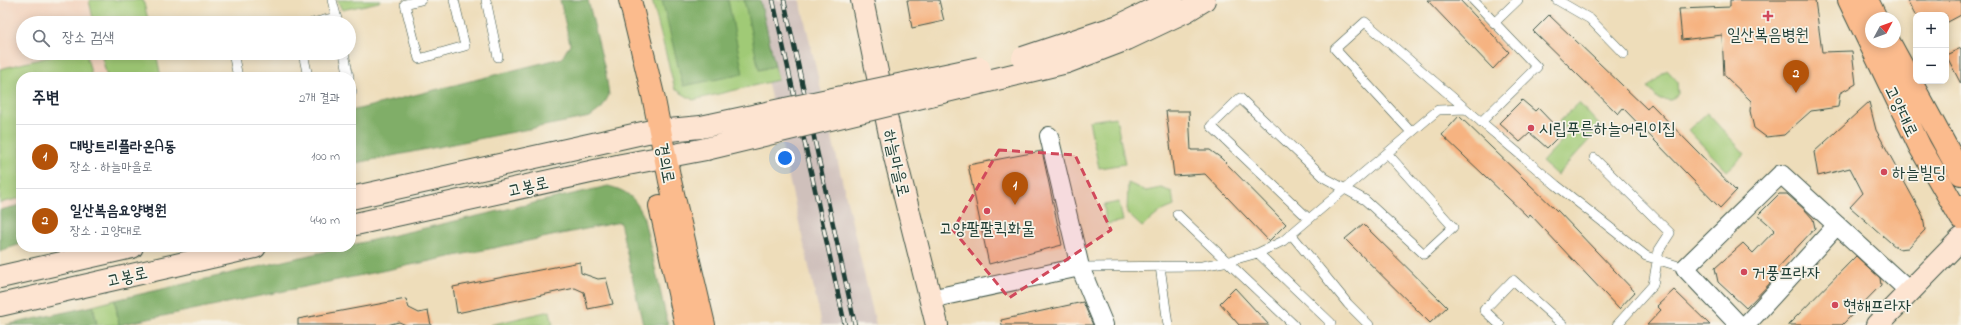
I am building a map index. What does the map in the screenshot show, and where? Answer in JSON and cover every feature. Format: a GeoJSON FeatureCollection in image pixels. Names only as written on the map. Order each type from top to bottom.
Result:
{"type":"FeatureCollection","features":[{"type":"Feature","properties":{"kind":"main road","name":"경의로"},"geometry":{"type":"LineString","coordinates":[[615,0],[640,98],[654,132]]}},
{"type":"Feature","properties":{"kind":"main road","name":"경의로"},"geometry":{"type":"LineString","coordinates":[[630,0],[654,132],[686,325]]}},
{"type":"Feature","properties":{"kind":"main road","name":"하늘마을로"},"geometry":{"type":"LineString","coordinates":[[862,0],[893,148],[937,325]]}},
{"type":"Feature","properties":{"kind":"main road","name":"고양대로"},"geometry":{"type":"LineString","coordinates":[[1849,0],[1920,147],[1961,218]]}},
{"type":"Feature","properties":{"kind":"main road"},"geometry":{"type":"LineString","coordinates":[[1866,0],[1873,12]]}},
{"type":"Feature","properties":{"kind":"main road","name":"고봉로"},"geometry":{"type":"LineString","coordinates":[[356,197],[654,132],[701,127],[1010,62],[1064,46],[1187,4]]}},
{"type":"Feature","properties":{"kind":"main road","name":"고봉로"},"geometry":{"type":"LineString","coordinates":[[356,224],[622,164],[658,159],[706,149],[1067,62],[1127,39],[1187,4]]}},
{"type":"Feature","properties":{"kind":"main road","name":"고양대로"},"geometry":{"type":"LineString","coordinates":[[1892,48],[1961,174]]}},
{"type":"Feature","properties":{"kind":"main road","name":"경의로"},"geometry":{"type":"LineString","coordinates":[[658,159],[704,325]]}},
{"type":"Feature","properties":{"kind":"main road"},"geometry":{"type":"LineString","coordinates":[[1876,325],[1961,239]]}},
{"type":"Feature","properties":{"kind":"main road","name":"고봉로"},"geometry":{"type":"LineString","coordinates":[[0,277],[110,252]]}},
{"type":"Feature","properties":{"kind":"main road","name":"고봉로"},"geometry":{"type":"LineString","coordinates":[[0,305],[233,252]]}},
{"type":"Feature","properties":{"kind":"street"},"geometry":{"type":"LineString","coordinates":[[1049,136],[1080,266],[1104,325]]}},
{"type":"Feature","properties":{"kind":"street"},"geometry":{"type":"LineString","coordinates":[[1739,325],[1684,268],[1781,174],[1909,291]]}},
{"type":"Feature","properties":{"kind":"street"},"geometry":{"type":"LineString","coordinates":[[1746,325],[1837,225]]}},
{"type":"Feature","properties":{"kind":"street"},"geometry":{"type":"LineString","coordinates":[[930,299],[1080,266]]}},
{"type":"Feature","properties":{"kind":"lane"},"geometry":{"type":"LineString","coordinates":[[332,0],[336,16]]}},
{"type":"Feature","properties":{"kind":"lane"},"geometry":{"type":"LineString","coordinates":[[421,0],[405,4],[419,59],[465,46],[454,0]]}},
{"type":"Feature","properties":{"kind":"lane"},"geometry":{"type":"LineString","coordinates":[[486,0],[498,57]]}},
{"type":"Feature","properties":{"kind":"lane"},"geometry":{"type":"LineString","coordinates":[[1472,0],[1538,67],[1481,122]]}},
{"type":"Feature","properties":{"kind":"lane"},"geometry":{"type":"LineString","coordinates":[[1494,22],[1518,0]]}},
{"type":"Feature","properties":{"kind":"lane"},"geometry":{"type":"LineString","coordinates":[[1557,0],[1590,19],[1624,54]]}},
{"type":"Feature","properties":{"kind":"lane"},"geometry":{"type":"LineString","coordinates":[[1411,132],[1334,49],[1365,22],[1556,185],[1646,256],[1684,268]]}},
{"type":"Feature","properties":{"kind":"lane"},"geometry":{"type":"LineString","coordinates":[[234,60],[237,72]]}},
{"type":"Feature","properties":{"kind":"lane"},"geometry":{"type":"LineString","coordinates":[[304,60],[307,72]]}},
{"type":"Feature","properties":{"kind":"lane"},"geometry":{"type":"LineString","coordinates":[[345,60],[347,72]]}},
{"type":"Feature","properties":{"kind":"lane"},"geometry":{"type":"LineString","coordinates":[[1309,219],[1211,126],[1240,98],[1325,178],[1366,200],[1424,254],[1453,227],[1387,153]]}},
{"type":"Feature","properties":{"kind":"lane"},"geometry":{"type":"LineString","coordinates":[[1080,266],[1202,266],[1229,261],[1258,253],[1283,241],[1438,110],[1466,109]]}},
{"type":"Feature","properties":{"kind":"lane"},"geometry":{"type":"LineString","coordinates":[[1594,158],[1670,233],[1659,250],[1653,285],[1617,325]]}},
{"type":"Feature","properties":{"kind":"lane"},"geometry":{"type":"LineString","coordinates":[[1177,214],[1229,261],[1294,325]]}},
{"type":"Feature","properties":{"kind":"lane"},"geometry":{"type":"LineString","coordinates":[[1291,234],[1348,304],[1369,325]]}},
{"type":"Feature","properties":{"kind":"lane"},"geometry":{"type":"LineString","coordinates":[[1258,253],[1331,324],[1329,325]]}},
{"type":"Feature","properties":{"kind":"lane"},"geometry":{"type":"LineString","coordinates":[[1160,266],[1168,325]]}},
{"type":"Feature","properties":{"kind":"lane"},"geometry":{"type":"LineString","coordinates":[[1500,325],[1484,310],[1513,280],[1563,325]]}},
{"type":"Feature","properties":{"kind":"highlighted area"},"geometry":{"type":"Polygon","coordinates":[[[999,150],[1075,155],[1111,230],[1009,298],[953,230],[999,150]]]}},
{"type":"Feature","properties":{"kind":"shaded area"},"geometry":{"type":"Polygon","coordinates":[[[0,0],[89,0],[92,16],[16,16],[16,60],[103,60],[106,72],[16,72],[16,206],[0,210],[0,0]]]}},
{"type":"Feature","properties":{"kind":"shaded area"},"geometry":{"type":"Polygon","coordinates":[[[749,0],[800,0],[876,325],[822,325],[749,0]]]}},
{"type":"Feature","properties":{"kind":"green space"},"geometry":{"type":"Polygon","coordinates":[[[89,0],[143,0],[147,16],[92,16],[89,0]]]}},
{"type":"Feature","properties":{"kind":"green space"},"geometry":{"type":"Polygon","coordinates":[[[337,0],[380,0],[379,2],[342,10],[337,0]]]}},
{"type":"Feature","properties":{"kind":"green space"},"geometry":{"type":"Polygon","coordinates":[[[560,0],[588,0],[606,74],[609,95],[602,108],[590,117],[356,163],[356,110],[562,58],[570,44],[560,0]]]}},
{"type":"Feature","properties":{"kind":"green space"},"geometry":{"type":"Polygon","coordinates":[[[652,0],[760,0],[778,80],[693,100],[675,89],[652,0]]]}},
{"type":"Feature","properties":{"kind":"green space"},"geometry":{"type":"Polygon","coordinates":[[[662,0],[728,0],[743,74],[683,86],[662,0]]]}},
{"type":"Feature","properties":{"kind":"green space"},"geometry":{"type":"Polygon","coordinates":[[[744,0],[760,0],[775,66],[759,70],[744,0]]]}},
{"type":"Feature","properties":{"kind":"green space"},"geometry":{"type":"Polygon","coordinates":[[[37,60],[88,60],[91,72],[16,72],[16,199],[0,203],[0,69],[37,60]]]}},
{"type":"Feature","properties":{"kind":"green space"},"geometry":{"type":"Polygon","coordinates":[[[103,60],[157,60],[160,72],[106,72],[103,60]]]}},
{"type":"Feature","properties":{"kind":"green space"},"geometry":{"type":"Polygon","coordinates":[[[1667,70],[1677,81],[1678,94],[1671,100],[1658,99],[1648,87],[1667,70]]]}},
{"type":"Feature","properties":{"kind":"green space"},"geometry":{"type":"Polygon","coordinates":[[[1579,103],[1601,127],[1557,175],[1542,162],[1568,134],[1559,122],[1579,103]]]}},
{"type":"Feature","properties":{"kind":"green space"},"geometry":{"type":"Polygon","coordinates":[[[1707,113],[1745,154],[1727,171],[1688,130],[1707,113]]]}},
{"type":"Feature","properties":{"kind":"green space"},"geometry":{"type":"Polygon","coordinates":[[[1116,117],[1125,164],[1099,168],[1089,121],[1116,117]]]}},
{"type":"Feature","properties":{"kind":"green space"},"geometry":{"type":"Polygon","coordinates":[[[1128,183],[1146,191],[1161,188],[1172,192],[1174,206],[1160,212],[1142,227],[1127,213],[1128,183]]]}},
{"type":"Feature","properties":{"kind":"green space"},"geometry":{"type":"Polygon","coordinates":[[[608,186],[621,190],[630,196],[637,204],[643,215],[668,325],[643,325],[620,222],[119,325],[115,300],[322,252],[356,252],[356,244],[608,186]]]}},
{"type":"Feature","properties":{"kind":"green space"},"geometry":{"type":"Polygon","coordinates":[[[1119,202],[1123,221],[1106,224],[1104,205],[1119,202]]]}},
{"type":"Feature","properties":{"kind":"green space"},"geometry":{"type":"Polygon","coordinates":[[[16,206],[16,246],[0,251],[0,210],[16,206]]]}},
{"type":"Feature","properties":{"kind":"green space"},"geometry":{"type":"Polygon","coordinates":[[[115,300],[119,325],[97,325],[93,306],[115,300]]]}},
{"type":"Feature","properties":{"kind":"green space"},"geometry":{"type":"Polygon","coordinates":[[[93,306],[97,325],[6,325],[93,306]]]}},
{"type":"Feature","properties":{"kind":"green space"},"geometry":{"type":"Polygon","coordinates":[[[550,311],[553,325],[490,325],[550,311]]]}},
{"type":"Feature","properties":{"kind":"building"},"geometry":{"type":"Polygon","coordinates":[[[907,0],[939,0],[944,21],[912,28],[907,0]]]}},
{"type":"Feature","properties":{"kind":"building"},"geometry":{"type":"Polygon","coordinates":[[[1427,0],[1460,0],[1509,52],[1493,69],[1427,0]]]}},
{"type":"Feature","properties":{"kind":"building"},"geometry":{"type":"Polygon","coordinates":[[[1730,0],[1815,0],[1822,52],[1852,51],[1856,84],[1840,93],[1838,107],[1811,111],[1784,135],[1766,137],[1754,128],[1750,111],[1751,101],[1724,75],[1722,35],[1682,40],[1679,9],[1730,7],[1730,0]]]}},
{"type":"Feature","properties":{"kind":"building"},"geometry":{"type":"Polygon","coordinates":[[[1907,0],[1961,0],[1961,15],[1949,21],[1949,12],[1913,12],[1907,0]]]}},
{"type":"Feature","properties":{"kind":"building"},"geometry":{"type":"Polygon","coordinates":[[[1549,15],[1647,109],[1651,104],[1736,191],[1720,208],[1623,108],[1618,114],[1533,31],[1549,15]]]}},
{"type":"Feature","properties":{"kind":"building"},"geometry":{"type":"Polygon","coordinates":[[[1961,48],[1961,84],[1949,61],[1949,54],[1961,48]]]}},
{"type":"Feature","properties":{"kind":"building","name":"시립푸른하늘어린이집"},"geometry":{"type":"Polygon","coordinates":[[[1522,100],[1535,111],[1538,108],[1562,133],[1547,148],[1530,133],[1520,142],[1499,123],[1522,100]]]}},
{"type":"Feature","properties":{"kind":"building","name":"하늘빌딩"},"geometry":{"type":"Polygon","coordinates":[[[1869,102],[1876,130],[1923,216],[1925,230],[1908,248],[1898,249],[1850,207],[1863,193],[1850,168],[1818,176],[1814,152],[1869,102]]]}},
{"type":"Feature","properties":{"kind":"building"},"geometry":{"type":"Polygon","coordinates":[[[1166,111],[1189,111],[1191,150],[1210,150],[1221,158],[1286,224],[1269,241],[1205,174],[1174,176],[1166,111]]]}},
{"type":"Feature","properties":{"kind":"building"},"geometry":{"type":"Polygon","coordinates":[[[1459,116],[1557,210],[1635,292],[1619,309],[1530,214],[1528,217],[1442,135],[1459,116]]]}},
{"type":"Feature","properties":{"kind":"building"},"geometry":{"type":"Polygon","coordinates":[[[1042,151],[1062,245],[989,264],[968,165],[1042,151]]]}},
{"type":"Feature","properties":{"kind":"building"},"geometry":{"type":"Polygon","coordinates":[[[1779,194],[1787,194],[1805,210],[1813,219],[1815,228],[1774,272],[1777,276],[1746,308],[1718,282],[1715,268],[1743,243],[1753,253],[1775,230],[1758,215],[1779,194]]]}},
{"type":"Feature","properties":{"kind":"building"},"geometry":{"type":"Polygon","coordinates":[[[1363,224],[1447,307],[1430,323],[1345,239],[1363,224]]]}},
{"type":"Feature","properties":{"kind":"building","name":"현해프라자"},"geometry":{"type":"Polygon","coordinates":[[[1856,256],[1880,278],[1881,285],[1842,325],[1788,325],[1856,256]]]}},
{"type":"Feature","properties":{"kind":"building"},"geometry":{"type":"Polygon","coordinates":[[[580,262],[581,273],[598,279],[606,278],[613,304],[588,309],[584,292],[575,288],[457,313],[453,287],[580,262]]]}},
{"type":"Feature","properties":{"kind":"building"},"geometry":{"type":"Polygon","coordinates":[[[1235,288],[1269,325],[1239,325],[1220,303],[1235,288]]]}},
{"type":"Feature","properties":{"kind":"building"},"geometry":{"type":"Polygon","coordinates":[[[1674,290],[1710,325],[1647,325],[1661,310],[1657,306],[1674,290]]]}},
{"type":"Feature","properties":{"kind":"building"},"geometry":{"type":"Polygon","coordinates":[[[406,299],[409,308],[419,313],[428,311],[431,325],[406,325],[399,322],[387,325],[298,325],[298,319],[406,299]]]}},
{"type":"Feature","properties":{"kind":"building"},"geometry":{"type":"Polygon","coordinates":[[[1083,302],[1093,325],[1002,325],[1001,320],[1083,302]]]}},
{"type":"Feature","properties":{"kind":"railway"},"geometry":{"type":"LineString","coordinates":[[773,0],[845,325]]}},
{"type":"Feature","properties":{"kind":"railway"},"geometry":{"type":"LineString","coordinates":[[784,0],[855,325]]}},
{"type":"Feature","properties":{"kind":"place","name":"일산복음병원"},"geometry":{"type":"Point","coordinates":[1768,16]}},
{"type":"Feature","properties":{"kind":"place","name":"일산복음요양병원"},"geometry":{"type":"Point","coordinates":[1796,93]}},
{"type":"Feature","properties":{"kind":"place","name":"시립푸른하늘어린이집"},"geometry":{"type":"Point","coordinates":[1531,128]}},
{"type":"Feature","properties":{"kind":"place","name":"하늘빌딩"},"geometry":{"type":"Point","coordinates":[1884,172]}},
{"type":"Feature","properties":{"kind":"place","name":"대방트리플라온A동"},"geometry":{"type":"Point","coordinates":[1015,205]}},
{"type":"Feature","properties":{"kind":"place","name":"고양팔팔퀵화물"},"geometry":{"type":"Point","coordinates":[987,211]}},
{"type":"Feature","properties":{"kind":"place","name":"거풍프라자"},"geometry":{"type":"Point","coordinates":[1744,272]}},
{"type":"Feature","properties":{"kind":"place","name":"현해프라자"},"geometry":{"type":"Point","coordinates":[1835,305]}}]}
